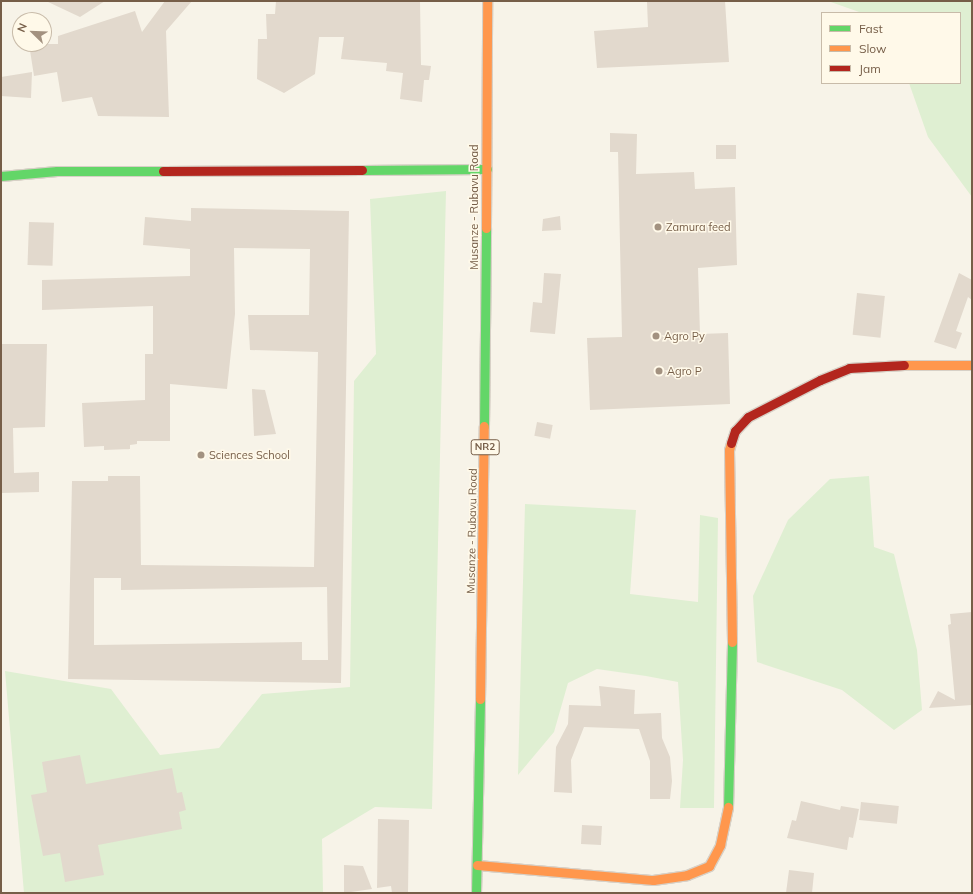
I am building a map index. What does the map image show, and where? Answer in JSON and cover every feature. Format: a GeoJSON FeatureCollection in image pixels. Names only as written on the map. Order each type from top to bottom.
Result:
{"type":"FeatureCollection","features":[{"type":"Feature","properties":{"kind":"main road","name":"Musanze - Rubavu Road"},"geometry":{"type":"LineString","coordinates":[[476,893],[484,517],[487,1]]}},
{"type":"Feature","properties":{"kind":"main road"},"geometry":{"type":"LineString","coordinates":[[1,176],[57,171],[486,169]]}},
{"type":"Feature","properties":{"kind":"main road"},"geometry":{"type":"LineString","coordinates":[[477,865],[653,880],[687,874],[709,866],[720,845],[727,819],[730,780],[732,668],[730,450],[735,431],[748,417],[820,380],[849,368],[929,363],[972,365]]}},
{"type":"Feature","properties":{"kind":"green space"},"geometry":{"type":"Polygon","coordinates":[[[828,1],[972,1],[972,197],[928,137],[909,84],[961,84],[961,12],[859,12],[828,1]]]}},
{"type":"Feature","properties":{"kind":"green space"},"geometry":{"type":"Polygon","coordinates":[[[446,191],[432,809],[375,807],[322,839],[323,893],[24,893],[5,671],[111,689],[160,755],[219,748],[262,694],[350,687],[354,381],[376,354],[370,199],[446,191]]]}},
{"type":"Feature","properties":{"kind":"green space"},"geometry":{"type":"Polygon","coordinates":[[[869,476],[874,547],[894,554],[917,650],[922,710],[894,730],[842,690],[757,662],[753,596],[788,520],[830,479],[869,476]]]}},
{"type":"Feature","properties":{"kind":"green space"},"geometry":{"type":"Polygon","coordinates":[[[525,504],[636,510],[630,594],[698,602],[700,515],[718,518],[714,808],[680,808],[683,760],[678,682],[646,676],[597,669],[568,683],[554,732],[518,775],[525,504]]]}},
{"type":"Feature","properties":{"kind":"building"},"geometry":{"type":"Polygon","coordinates":[[[46,1],[105,1],[80,17],[46,1]]]}},
{"type":"Feature","properties":{"kind":"building"},"geometry":{"type":"Polygon","coordinates":[[[165,1],[192,1],[166,31],[169,117],[98,116],[92,97],[62,102],[57,72],[34,76],[30,52],[52,52],[52,44],[58,44],[58,36],[135,11],[142,32],[165,1]]]}},
{"type":"Feature","properties":{"kind":"building"},"geometry":{"type":"Polygon","coordinates":[[[276,1],[420,1],[421,65],[431,66],[429,80],[424,80],[422,102],[400,99],[403,73],[386,71],[387,63],[341,59],[344,37],[319,37],[315,74],[284,93],[257,79],[258,39],[267,39],[266,14],[275,14],[276,1]]]}},
{"type":"Feature","properties":{"kind":"building"},"geometry":{"type":"Polygon","coordinates":[[[725,1],[729,62],[597,68],[594,31],[648,27],[647,2],[725,1]]]}},
{"type":"Feature","properties":{"kind":"building"},"geometry":{"type":"Polygon","coordinates":[[[32,72],[31,98],[1,96],[1,77],[32,72]]]}},
{"type":"Feature","properties":{"kind":"building"},"geometry":{"type":"Polygon","coordinates":[[[610,133],[637,134],[636,174],[694,172],[695,189],[735,187],[737,265],[698,268],[700,334],[728,333],[730,404],[590,410],[587,338],[622,337],[618,152],[610,152],[610,133]]]}},
{"type":"Feature","properties":{"kind":"building"},"geometry":{"type":"Polygon","coordinates":[[[716,145],[736,145],[736,159],[716,159],[716,145]]]}},
{"type":"Feature","properties":{"kind":"building"},"geometry":{"type":"Polygon","coordinates":[[[191,208],[349,211],[341,683],[68,679],[72,481],[108,481],[108,476],[140,476],[141,565],[314,567],[318,352],[250,350],[248,315],[309,315],[310,249],[234,248],[235,314],[227,389],[170,384],[170,441],[137,441],[137,444],[130,445],[130,449],[104,450],[104,446],[84,447],[82,403],[145,400],[145,354],[153,354],[153,306],[42,310],[42,280],[190,276],[190,249],[143,245],[145,217],[191,221],[191,208]],[[94,578],[94,645],[302,642],[302,660],[328,660],[327,587],[121,590],[121,578],[94,578]]]}},
{"type":"Feature","properties":{"kind":"building"},"geometry":{"type":"Polygon","coordinates":[[[560,216],[561,230],[542,231],[543,219],[560,216]]]}},
{"type":"Feature","properties":{"kind":"building"},"geometry":{"type":"Polygon","coordinates":[[[29,222],[54,223],[52,266],[27,265],[29,222]]]}},
{"type":"Feature","properties":{"kind":"building"},"geometry":{"type":"Polygon","coordinates":[[[544,273],[561,274],[555,334],[530,332],[533,302],[542,303],[544,273]]]}},
{"type":"Feature","properties":{"kind":"building"},"geometry":{"type":"Polygon","coordinates":[[[959,273],[972,280],[972,300],[968,297],[956,331],[962,333],[956,349],[934,342],[959,273]]]}},
{"type":"Feature","properties":{"kind":"building"},"geometry":{"type":"Polygon","coordinates":[[[857,293],[885,296],[880,338],[853,335],[857,293]]]}},
{"type":"Feature","properties":{"kind":"building"},"geometry":{"type":"Polygon","coordinates":[[[1,344],[47,344],[45,427],[13,428],[14,473],[39,472],[39,492],[1,493],[1,344]]]}},
{"type":"Feature","properties":{"kind":"building"},"geometry":{"type":"Polygon","coordinates":[[[252,389],[265,390],[276,434],[254,436],[252,389]]]}},
{"type":"Feature","properties":{"kind":"building"},"geometry":{"type":"Polygon","coordinates":[[[537,422],[553,425],[550,439],[534,436],[537,422]]]}},
{"type":"Feature","properties":{"kind":"building"},"geometry":{"type":"Polygon","coordinates":[[[972,612],[972,705],[929,708],[938,691],[955,700],[948,625],[951,624],[950,614],[972,612]]]}},
{"type":"Feature","properties":{"kind":"building"},"geometry":{"type":"Polygon","coordinates":[[[599,686],[635,690],[634,714],[661,713],[662,738],[670,757],[672,781],[670,799],[650,799],[650,761],[639,729],[584,727],[571,760],[572,793],[554,792],[556,747],[568,724],[569,705],[601,706],[599,686]]]}},
{"type":"Feature","properties":{"kind":"building"},"geometry":{"type":"Polygon","coordinates":[[[80,755],[86,784],[172,768],[177,793],[182,792],[186,810],[179,812],[182,829],[98,845],[104,875],[65,882],[60,853],[43,856],[31,795],[47,792],[42,762],[80,755]]]}},
{"type":"Feature","properties":{"kind":"building"},"geometry":{"type":"Polygon","coordinates":[[[801,801],[840,810],[841,806],[859,809],[853,838],[849,837],[847,850],[787,838],[792,820],[796,821],[801,801]]]}},
{"type":"Feature","properties":{"kind":"building"},"geometry":{"type":"Polygon","coordinates":[[[861,802],[899,806],[897,824],[859,820],[861,802]]]}},
{"type":"Feature","properties":{"kind":"building"},"geometry":{"type":"Polygon","coordinates":[[[378,819],[409,820],[408,893],[392,893],[391,886],[377,888],[378,819]]]}},
{"type":"Feature","properties":{"kind":"building"},"geometry":{"type":"Polygon","coordinates":[[[582,825],[602,826],[601,845],[581,844],[582,825]]]}},
{"type":"Feature","properties":{"kind":"building"},"geometry":{"type":"Polygon","coordinates":[[[344,865],[363,866],[372,889],[344,893],[344,865]]]}},
{"type":"Feature","properties":{"kind":"building"},"geometry":{"type":"Polygon","coordinates":[[[789,870],[814,873],[812,893],[786,893],[789,870]]]}},
{"type":"Feature","properties":{"kind":"traffic: fast"},"geometry":{"type":"LineString","coordinates":[[362,170],[487,169]]}},
{"type":"Feature","properties":{"kind":"traffic: fast"},"geometry":{"type":"LineString","coordinates":[[1,176],[57,171],[163,171]]}},
{"type":"Feature","properties":{"kind":"traffic: fast"},"geometry":{"type":"LineString","coordinates":[[484,426],[486,228]]}},
{"type":"Feature","properties":{"kind":"traffic: fast"},"geometry":{"type":"LineString","coordinates":[[728,807],[732,642]]}},
{"type":"Feature","properties":{"kind":"traffic: fast"},"geometry":{"type":"LineString","coordinates":[[476,893],[480,699]]}},
{"type":"Feature","properties":{"kind":"traffic: slow"},"geometry":{"type":"LineString","coordinates":[[486,228],[487,1]]}},
{"type":"Feature","properties":{"kind":"traffic: slow"},"geometry":{"type":"LineString","coordinates":[[904,365],[972,365]]}},
{"type":"Feature","properties":{"kind":"traffic: slow"},"geometry":{"type":"LineString","coordinates":[[480,699],[484,426]]}},
{"type":"Feature","properties":{"kind":"traffic: slow"},"geometry":{"type":"LineString","coordinates":[[731,443],[729,450],[732,642]]}},
{"type":"Feature","properties":{"kind":"traffic: slow"},"geometry":{"type":"LineString","coordinates":[[477,865],[653,880],[687,875],[709,866],[720,845],[728,807]]}},
{"type":"Feature","properties":{"kind":"traffic: jam"},"geometry":{"type":"LineString","coordinates":[[163,171],[362,170]]}},
{"type":"Feature","properties":{"kind":"traffic: jam"},"geometry":{"type":"LineString","coordinates":[[731,443],[735,431],[748,417],[820,380],[849,368],[904,365]]}},
{"type":"Feature","properties":{"kind":"place","name":"Zamura feed"},"geometry":{"type":"Point","coordinates":[658,227]}},
{"type":"Feature","properties":{"kind":"place","name":"Agro Py"},"geometry":{"type":"Point","coordinates":[656,336]}},
{"type":"Feature","properties":{"kind":"place","name":"Agro P"},"geometry":{"type":"Point","coordinates":[659,371]}},
{"type":"Feature","properties":{"kind":"place","name":"Sciences School"},"geometry":{"type":"Point","coordinates":[201,455]}}]}
